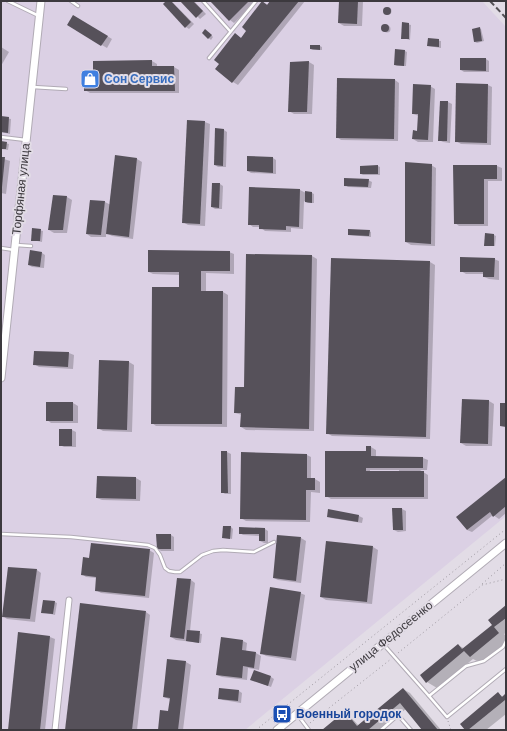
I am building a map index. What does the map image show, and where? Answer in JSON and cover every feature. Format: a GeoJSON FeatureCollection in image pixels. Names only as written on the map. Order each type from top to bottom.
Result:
{"type":"FeatureCollection","features":[{"type":"Feature","properties":{"kind":"street","name":"Торфяная улица"},"geometry":{"type":"LineString","coordinates":[[1,378],[41,1]]}},
{"type":"Feature","properties":{"kind":"street","name":"улица Федосеенко"},"geometry":{"type":"LineString","coordinates":[[277,730],[506,543]]}},
{"type":"Feature","properties":{"kind":"street"},"geometry":{"type":"LineString","coordinates":[[55,730],[69,600]]}},
{"type":"Feature","properties":{"kind":"lane"},"geometry":{"type":"LineString","coordinates":[[8,1],[39,16]]}},
{"type":"Feature","properties":{"kind":"lane"},"geometry":{"type":"LineString","coordinates":[[71,1],[78,6]]}},
{"type":"Feature","properties":{"kind":"lane"},"geometry":{"type":"LineString","coordinates":[[203,1],[230,31]]}},
{"type":"Feature","properties":{"kind":"lane"},"geometry":{"type":"LineString","coordinates":[[209,58],[256,1]]}},
{"type":"Feature","properties":{"kind":"lane"},"geometry":{"type":"LineString","coordinates":[[32,87],[66,89]]}},
{"type":"Feature","properties":{"kind":"lane"},"geometry":{"type":"LineString","coordinates":[[1,137],[26,140]]}},
{"type":"Feature","properties":{"kind":"lane"},"geometry":{"type":"LineString","coordinates":[[1,248],[31,246]]}},
{"type":"Feature","properties":{"kind":"lane"},"geometry":{"type":"LineString","coordinates":[[1,534],[71,537],[148,544],[155,548],[160,555],[165,568],[169,572],[180,572],[202,555],[213,551],[223,550],[254,552],[274,542]]}},
{"type":"Feature","properties":{"kind":"lane"},"geometry":{"type":"LineString","coordinates":[[429,696],[466,666],[484,661],[503,647],[506,641]]}},
{"type":"Feature","properties":{"kind":"lane"},"geometry":{"type":"LineString","coordinates":[[382,643],[447,717],[506,669]]}},
{"type":"Feature","properties":{"kind":"lane"},"geometry":{"type":"LineString","coordinates":[[297,714],[309,730]]}},
{"type":"Feature","properties":{"kind":"lane"},"geometry":{"type":"LineString","coordinates":[[381,730],[398,715],[411,730]]}},
{"type":"Feature","properties":{"kind":"path"},"geometry":{"type":"LineString","coordinates":[[256,730],[506,529]]}},
{"type":"Feature","properties":{"kind":"path"},"geometry":{"type":"LineString","coordinates":[[306,726],[482,585],[506,562]]}},
{"type":"Feature","properties":{"kind":"path"},"geometry":{"type":"LineString","coordinates":[[482,585],[506,579]]}},
{"type":"Feature","properties":{"kind":"path"},"geometry":{"type":"LineString","coordinates":[[447,717],[451,730]]}},
{"type":"Feature","properties":{"kind":"shaded area"},"geometry":{"type":"Polygon","coordinates":[[[1,1],[482,1],[506,27],[506,516],[245,730],[1,730],[1,1]]]}},
{"type":"Feature","properties":{"kind":"building"},"geometry":{"type":"Polygon","coordinates":[[[166,1],[171,1],[191,22],[185,28],[163,4],[166,1]]]}},
{"type":"Feature","properties":{"kind":"building"},"geometry":{"type":"Polygon","coordinates":[[[180,1],[193,1],[203,11],[196,18],[180,1]]]}},
{"type":"Feature","properties":{"kind":"building"},"geometry":{"type":"Polygon","coordinates":[[[210,1],[249,1],[229,21],[210,1]]]}},
{"type":"Feature","properties":{"kind":"building"},"geometry":{"type":"Polygon","coordinates":[[[262,1],[267,5],[270,1],[299,1],[232,83],[215,69],[219,64],[214,60],[235,33],[241,38],[246,31],[242,27],[262,1]]]}},
{"type":"Feature","properties":{"kind":"building"},"geometry":{"type":"Polygon","coordinates":[[[339,1],[358,1],[357,24],[338,23],[339,1]]]}},
{"type":"Feature","properties":{"kind":"building"},"geometry":{"type":"Polygon","coordinates":[[[387,7],[390,8],[390,14],[387,15],[384,14],[383,11],[384,8],[387,7]]]}},
{"type":"Feature","properties":{"kind":"building"},"geometry":{"type":"Polygon","coordinates":[[[73,15],[108,36],[101,46],[67,25],[73,15]]]}},
{"type":"Feature","properties":{"kind":"building"},"geometry":{"type":"Polygon","coordinates":[[[402,22],[409,23],[409,39],[401,39],[402,22]]]}},
{"type":"Feature","properties":{"kind":"building"},"geometry":{"type":"Polygon","coordinates":[[[385,24],[388,25],[388,31],[385,32],[382,31],[381,28],[382,25],[385,24]]]}},
{"type":"Feature","properties":{"kind":"building"},"geometry":{"type":"Polygon","coordinates":[[[480,27],[482,41],[474,42],[472,29],[480,27]]]}},
{"type":"Feature","properties":{"kind":"building"},"geometry":{"type":"Polygon","coordinates":[[[205,29],[212,35],[208,39],[202,33],[205,29]]]}},
{"type":"Feature","properties":{"kind":"building"},"geometry":{"type":"Polygon","coordinates":[[[428,38],[439,39],[439,47],[427,46],[428,38]]]}},
{"type":"Feature","properties":{"kind":"building"},"geometry":{"type":"Polygon","coordinates":[[[310,45],[320,45],[320,50],[310,49],[310,45]]]}},
{"type":"Feature","properties":{"kind":"building"},"geometry":{"type":"Polygon","coordinates":[[[395,49],[405,50],[404,66],[394,65],[395,49]]]}},
{"type":"Feature","properties":{"kind":"building"},"geometry":{"type":"Polygon","coordinates":[[[460,58],[486,58],[486,71],[460,70],[460,58]]]}},
{"type":"Feature","properties":{"kind":"building"},"geometry":{"type":"Polygon","coordinates":[[[152,60],[152,66],[174,66],[175,91],[84,91],[84,71],[93,71],[93,61],[152,60]]]}},
{"type":"Feature","properties":{"kind":"building"},"geometry":{"type":"Polygon","coordinates":[[[309,61],[307,112],[288,112],[290,62],[309,61]]]}},
{"type":"Feature","properties":{"kind":"building"},"geometry":{"type":"Polygon","coordinates":[[[337,78],[395,79],[394,139],[336,138],[337,78]]]}},
{"type":"Feature","properties":{"kind":"building"},"geometry":{"type":"Polygon","coordinates":[[[456,83],[488,84],[487,143],[455,142],[456,83]]]}},
{"type":"Feature","properties":{"kind":"building"},"geometry":{"type":"Polygon","coordinates":[[[413,84],[431,85],[428,140],[412,139],[413,130],[417,131],[418,114],[412,114],[413,84]]]}},
{"type":"Feature","properties":{"kind":"building"},"geometry":{"type":"Polygon","coordinates":[[[440,101],[448,101],[447,141],[438,141],[440,101]]]}},
{"type":"Feature","properties":{"kind":"building"},"geometry":{"type":"Polygon","coordinates":[[[1,116],[9,117],[8,133],[1,132],[1,116]]]}},
{"type":"Feature","properties":{"kind":"building"},"geometry":{"type":"Polygon","coordinates":[[[187,120],[205,121],[200,224],[182,223],[187,120]]]}},
{"type":"Feature","properties":{"kind":"building"},"geometry":{"type":"Polygon","coordinates":[[[215,128],[224,129],[223,166],[214,165],[215,128]]]}},
{"type":"Feature","properties":{"kind":"building"},"geometry":{"type":"Polygon","coordinates":[[[1,141],[7,142],[6,149],[1,149],[1,141]]]}},
{"type":"Feature","properties":{"kind":"building"},"geometry":{"type":"Polygon","coordinates":[[[115,155],[137,158],[129,237],[106,234],[115,155]]]}},
{"type":"Feature","properties":{"kind":"building"},"geometry":{"type":"Polygon","coordinates":[[[247,156],[273,157],[273,173],[247,171],[247,156]]]}},
{"type":"Feature","properties":{"kind":"building"},"geometry":{"type":"Polygon","coordinates":[[[1,157],[5,157],[2,187],[1,187],[1,157]]]}},
{"type":"Feature","properties":{"kind":"building"},"geometry":{"type":"Polygon","coordinates":[[[405,162],[432,164],[431,244],[405,242],[405,162]]]}},
{"type":"Feature","properties":{"kind":"building"},"geometry":{"type":"Polygon","coordinates":[[[378,165],[378,174],[360,174],[360,166],[378,165]]]}},
{"type":"Feature","properties":{"kind":"building"},"geometry":{"type":"Polygon","coordinates":[[[453,165],[497,165],[497,179],[484,179],[484,224],[454,224],[453,165]]]}},
{"type":"Feature","properties":{"kind":"building"},"geometry":{"type":"Polygon","coordinates":[[[344,178],[369,179],[368,187],[344,186],[344,178]]]}},
{"type":"Feature","properties":{"kind":"building"},"geometry":{"type":"Polygon","coordinates":[[[212,183],[220,183],[219,208],[211,207],[212,183]]]}},
{"type":"Feature","properties":{"kind":"building"},"geometry":{"type":"Polygon","coordinates":[[[249,187],[300,189],[299,227],[286,226],[286,230],[259,229],[259,225],[248,225],[249,187]]]}},
{"type":"Feature","properties":{"kind":"building"},"geometry":{"type":"Polygon","coordinates":[[[305,191],[312,192],[312,203],[305,202],[305,191]]]}},
{"type":"Feature","properties":{"kind":"building"},"geometry":{"type":"Polygon","coordinates":[[[53,195],[67,196],[63,230],[48,230],[53,195]]]}},
{"type":"Feature","properties":{"kind":"building"},"geometry":{"type":"Polygon","coordinates":[[[90,200],[105,201],[101,235],[86,234],[90,200]]]}},
{"type":"Feature","properties":{"kind":"building"},"geometry":{"type":"Polygon","coordinates":[[[32,228],[41,229],[40,241],[31,241],[32,228]]]}},
{"type":"Feature","properties":{"kind":"building"},"geometry":{"type":"Polygon","coordinates":[[[348,229],[370,230],[369,236],[348,235],[348,229]]]}},
{"type":"Feature","properties":{"kind":"building"},"geometry":{"type":"Polygon","coordinates":[[[485,233],[494,234],[494,246],[484,246],[485,233]]]}},
{"type":"Feature","properties":{"kind":"building"},"geometry":{"type":"Polygon","coordinates":[[[30,250],[42,252],[40,267],[28,265],[30,250]]]}},
{"type":"Feature","properties":{"kind":"building"},"geometry":{"type":"Polygon","coordinates":[[[148,250],[230,251],[230,271],[201,271],[201,291],[223,291],[222,424],[151,424],[152,287],[179,287],[179,272],[148,272],[148,250]]]}},
{"type":"Feature","properties":{"kind":"building"},"geometry":{"type":"Polygon","coordinates":[[[246,254],[312,255],[309,429],[240,427],[241,413],[234,413],[235,387],[244,387],[246,254]]]}},
{"type":"Feature","properties":{"kind":"building"},"geometry":{"type":"Polygon","coordinates":[[[460,257],[495,258],[494,277],[483,277],[483,272],[460,272],[460,257]]]}},
{"type":"Feature","properties":{"kind":"building"},"geometry":{"type":"Polygon","coordinates":[[[331,258],[430,261],[426,437],[326,434],[331,258]]]}},
{"type":"Feature","properties":{"kind":"building"},"geometry":{"type":"Polygon","coordinates":[[[34,351],[69,352],[68,367],[33,365],[34,351]]]}},
{"type":"Feature","properties":{"kind":"building"},"geometry":{"type":"Polygon","coordinates":[[[99,360],[129,361],[127,430],[97,429],[99,360]]]}},
{"type":"Feature","properties":{"kind":"building"},"geometry":{"type":"Polygon","coordinates":[[[462,399],[489,400],[488,444],[460,443],[462,399]]]}},
{"type":"Feature","properties":{"kind":"building"},"geometry":{"type":"Polygon","coordinates":[[[46,402],[73,402],[73,421],[46,421],[46,402]]]}},
{"type":"Feature","properties":{"kind":"building"},"geometry":{"type":"Polygon","coordinates":[[[500,403],[506,403],[506,427],[500,426],[500,403]]]}},
{"type":"Feature","properties":{"kind":"building"},"geometry":{"type":"Polygon","coordinates":[[[59,429],[72,429],[72,446],[59,446],[59,429]]]}},
{"type":"Feature","properties":{"kind":"building"},"geometry":{"type":"Polygon","coordinates":[[[366,446],[371,446],[371,456],[423,457],[423,468],[366,468],[366,471],[424,471],[424,497],[325,497],[325,451],[366,451],[366,446]]]}},
{"type":"Feature","properties":{"kind":"building"},"geometry":{"type":"Polygon","coordinates":[[[221,451],[227,451],[228,493],[221,493],[221,451]]]}},
{"type":"Feature","properties":{"kind":"building"},"geometry":{"type":"Polygon","coordinates":[[[241,452],[307,454],[307,478],[315,478],[315,490],[306,490],[306,520],[240,519],[241,452]]]}},
{"type":"Feature","properties":{"kind":"building"},"geometry":{"type":"Polygon","coordinates":[[[97,476],[136,477],[136,499],[96,498],[97,476]]]}},
{"type":"Feature","properties":{"kind":"building"},"geometry":{"type":"Polygon","coordinates":[[[506,477],[506,506],[493,517],[490,512],[467,530],[456,517],[506,477]]]}},
{"type":"Feature","properties":{"kind":"building"},"geometry":{"type":"Polygon","coordinates":[[[392,508],[402,508],[403,530],[393,530],[392,508]]]}},
{"type":"Feature","properties":{"kind":"building"},"geometry":{"type":"Polygon","coordinates":[[[328,509],[359,515],[358,522],[327,517],[328,509]]]}},
{"type":"Feature","properties":{"kind":"building"},"geometry":{"type":"Polygon","coordinates":[[[223,526],[231,526],[230,539],[222,538],[223,526]]]}},
{"type":"Feature","properties":{"kind":"building"},"geometry":{"type":"Polygon","coordinates":[[[239,527],[265,528],[265,541],[259,541],[259,534],[239,534],[239,527]]]}},
{"type":"Feature","properties":{"kind":"building"},"geometry":{"type":"Polygon","coordinates":[[[156,534],[171,534],[171,549],[157,549],[156,534]]]}},
{"type":"Feature","properties":{"kind":"building"},"geometry":{"type":"Polygon","coordinates":[[[277,535],[301,537],[296,581],[273,578],[277,535]]]}},
{"type":"Feature","properties":{"kind":"building"},"geometry":{"type":"Polygon","coordinates":[[[326,541],[373,546],[367,602],[320,597],[326,541]]]}},
{"type":"Feature","properties":{"kind":"building"},"geometry":{"type":"Polygon","coordinates":[[[91,543],[150,549],[145,596],[95,591],[96,577],[81,575],[83,557],[89,558],[91,543]]]}},
{"type":"Feature","properties":{"kind":"building"},"geometry":{"type":"Polygon","coordinates":[[[8,567],[37,569],[30,619],[2,617],[8,567]]]}},
{"type":"Feature","properties":{"kind":"building"},"geometry":{"type":"Polygon","coordinates":[[[177,578],[191,579],[184,639],[170,637],[177,578]]]}},
{"type":"Feature","properties":{"kind":"building"},"geometry":{"type":"Polygon","coordinates":[[[270,587],[301,592],[291,658],[260,654],[270,587]]]}},
{"type":"Feature","properties":{"kind":"building"},"geometry":{"type":"Polygon","coordinates":[[[43,600],[55,601],[53,614],[41,613],[43,600]]]}},
{"type":"Feature","properties":{"kind":"building"},"geometry":{"type":"Polygon","coordinates":[[[80,603],[146,611],[132,730],[65,730],[80,603]]]}},
{"type":"Feature","properties":{"kind":"building"},"geometry":{"type":"Polygon","coordinates":[[[506,605],[506,618],[494,627],[499,633],[470,657],[464,651],[426,683],[420,675],[458,644],[462,649],[492,625],[488,620],[506,605]]]}},
{"type":"Feature","properties":{"kind":"building"},"geometry":{"type":"Polygon","coordinates":[[[187,630],[200,631],[199,643],[186,641],[187,630]]]}},
{"type":"Feature","properties":{"kind":"building"},"geometry":{"type":"Polygon","coordinates":[[[18,632],[50,636],[40,730],[8,730],[18,632]]]}},
{"type":"Feature","properties":{"kind":"building"},"geometry":{"type":"Polygon","coordinates":[[[221,637],[243,640],[242,650],[256,652],[254,668],[243,666],[242,678],[216,675],[221,637]]]}},
{"type":"Feature","properties":{"kind":"building"},"geometry":{"type":"Polygon","coordinates":[[[167,659],[186,661],[178,730],[158,730],[160,710],[168,711],[170,698],[163,697],[167,659]]]}},
{"type":"Feature","properties":{"kind":"building"},"geometry":{"type":"Polygon","coordinates":[[[254,670],[271,676],[268,686],[250,680],[254,670]]]}},
{"type":"Feature","properties":{"kind":"building"},"geometry":{"type":"Polygon","coordinates":[[[219,688],[239,690],[238,701],[218,699],[219,688]]]}},
{"type":"Feature","properties":{"kind":"building"},"geometry":{"type":"Polygon","coordinates":[[[403,688],[438,730],[422,730],[400,703],[368,730],[322,730],[345,711],[357,726],[403,688]]]}},
{"type":"Feature","properties":{"kind":"building"},"geometry":{"type":"Polygon","coordinates":[[[498,692],[502,697],[506,693],[506,701],[505,700],[468,730],[465,730],[460,724],[498,692]]]}},
{"type":"Feature","properties":{"kind":"railway"},"geometry":{"type":"LineString","coordinates":[[490,1],[506,18]]}},
{"type":"Feature","properties":{"kind":"place","name":"Сон Сервис"},"geometry":{"type":"Point","coordinates":[90,79]}},
{"type":"Feature","properties":{"kind":"place","name":"Военный городок"},"geometry":{"type":"Point","coordinates":[282,714]}}]}
